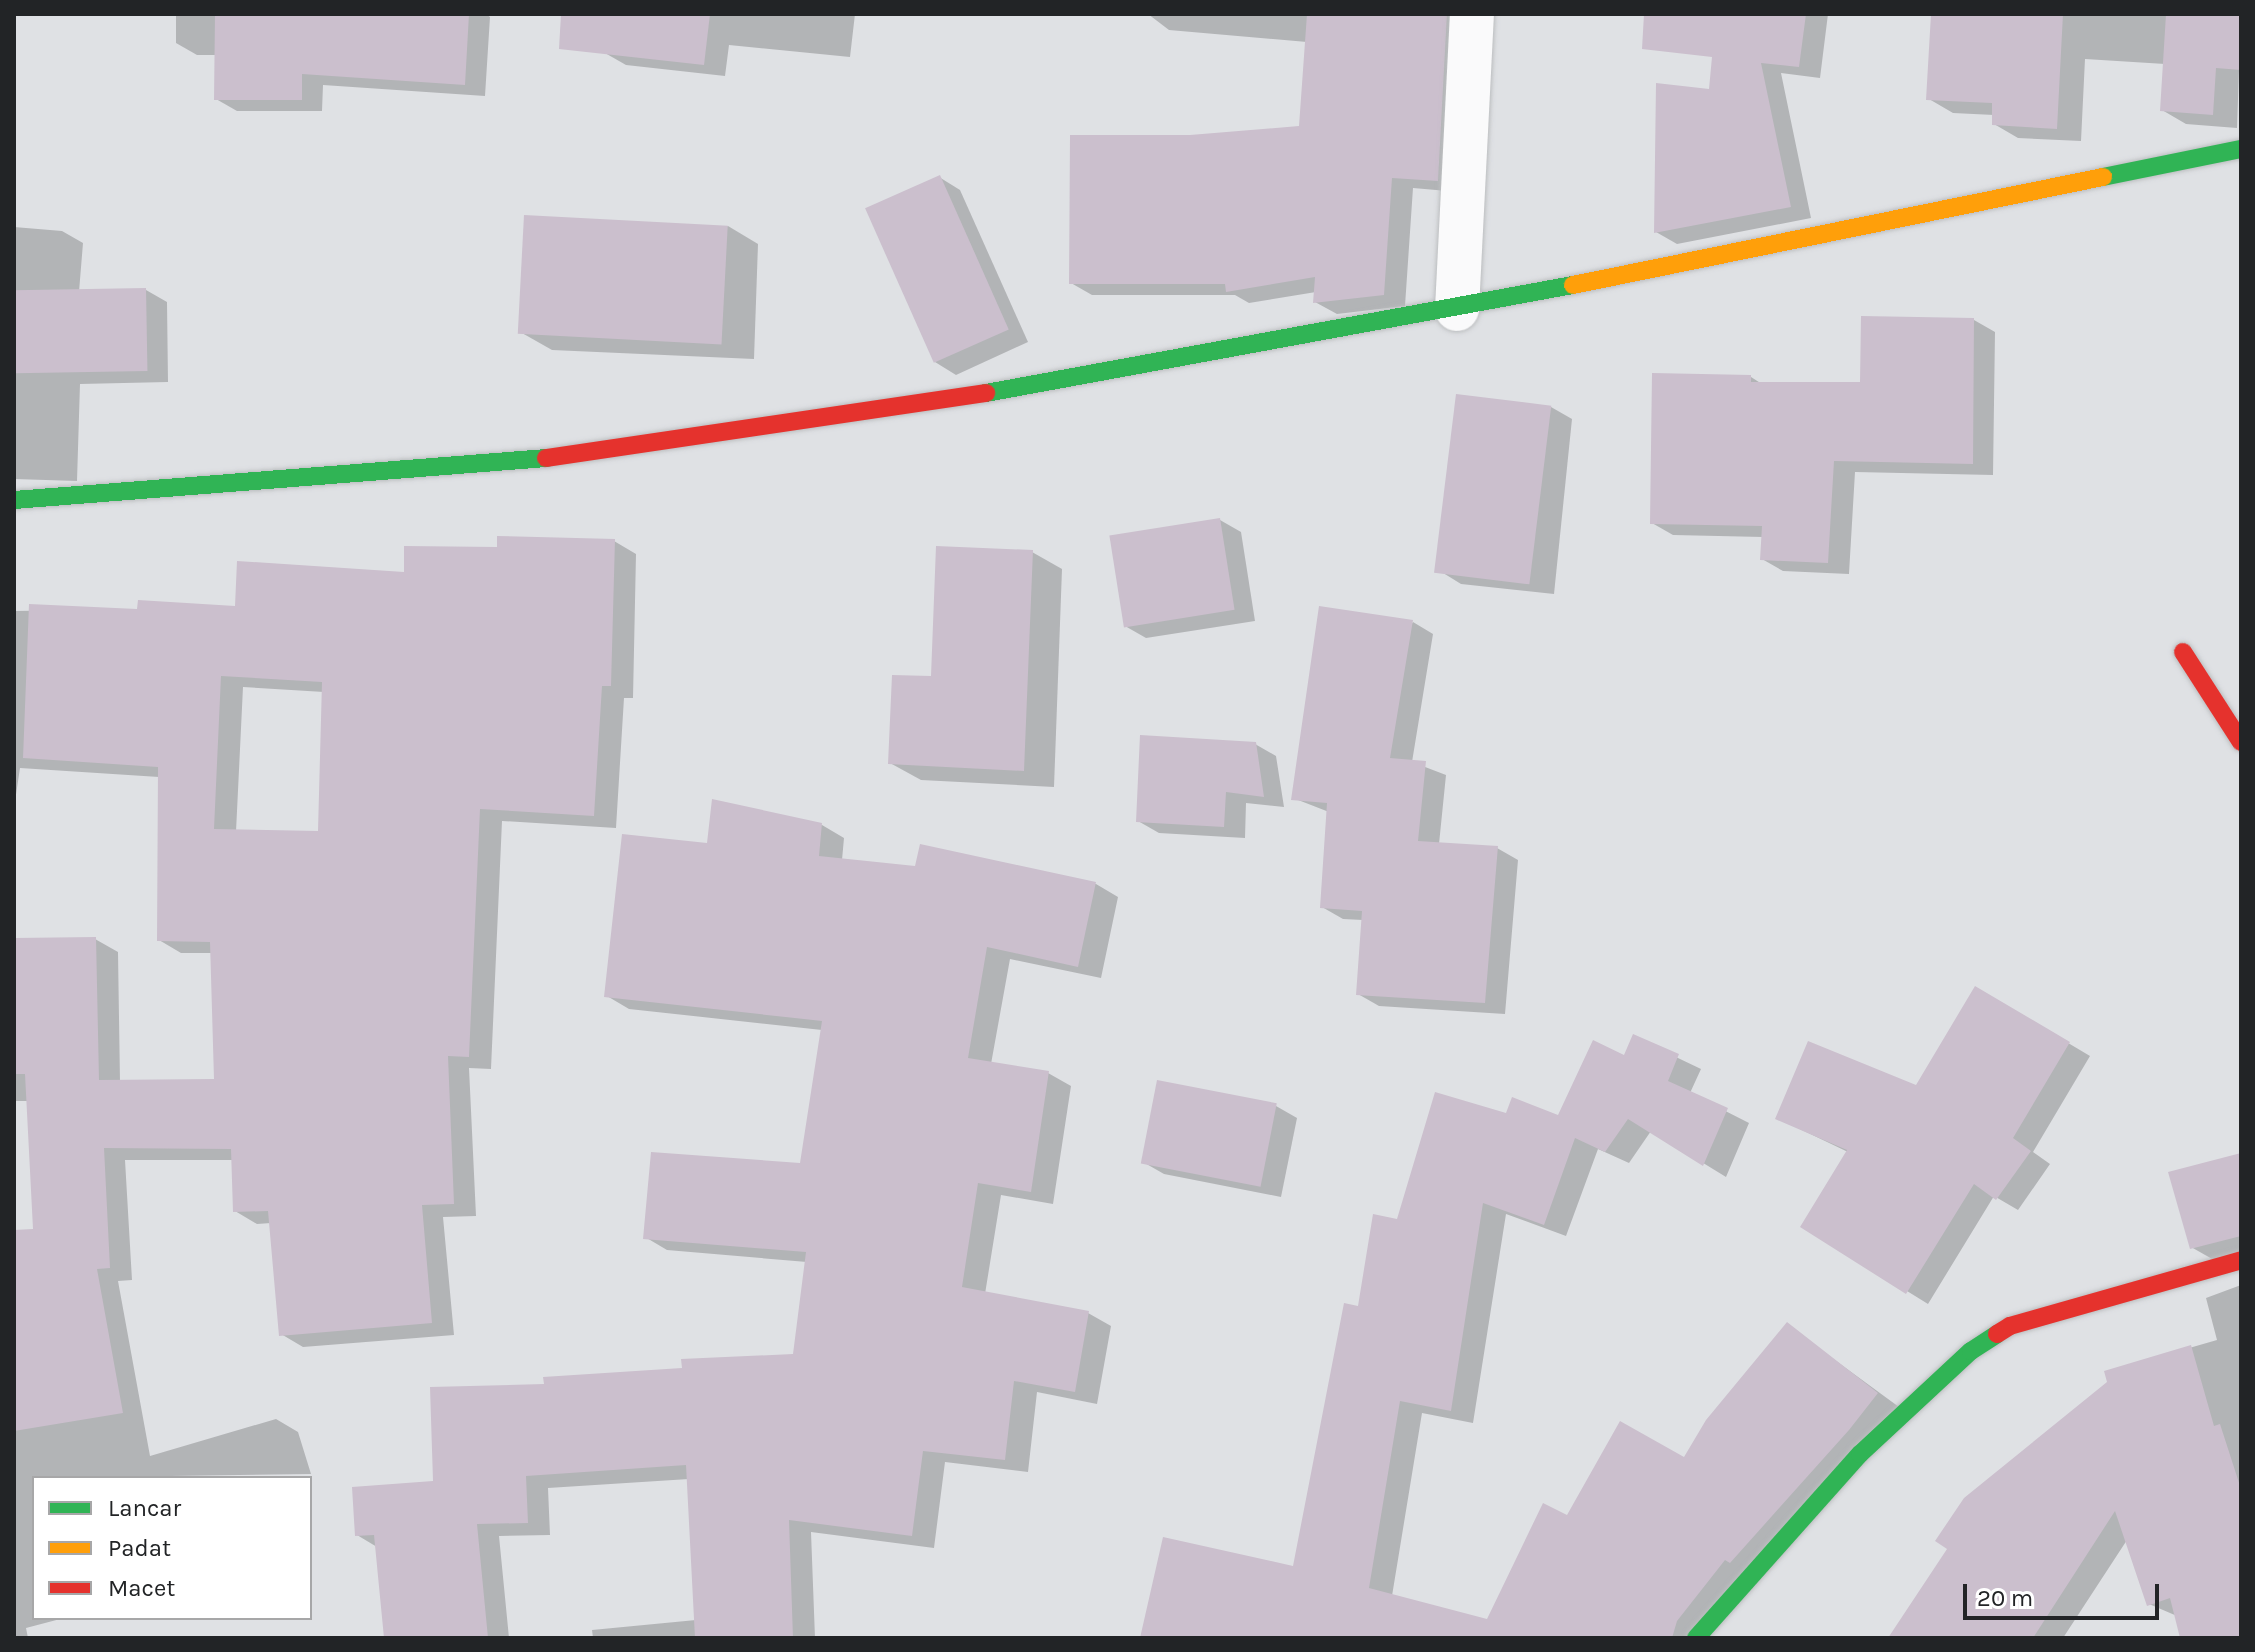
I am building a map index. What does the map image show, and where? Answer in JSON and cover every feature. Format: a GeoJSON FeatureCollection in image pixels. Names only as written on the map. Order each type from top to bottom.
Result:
{"type":"FeatureCollection","features":[{"type":"Feature","properties":{"kind":"street"},"geometry":{"type":"LineString","coordinates":[[1457,309],[1472,14]]}},
{"type":"Feature","properties":{"kind":"street"},"geometry":{"type":"LineString","coordinates":[[14,500],[574,456],[945,401],[1272,337],[1457,309],[2241,149]]}},
{"type":"Feature","properties":{"kind":"street"},"geometry":{"type":"LineString","coordinates":[[2183,652],[2241,742]]}},
{"type":"Feature","properties":{"kind":"street"},"geometry":{"type":"LineString","coordinates":[[1696,1638],[1860,1454],[1971,1351],[2010,1326],[2241,1260]]}},
{"type":"Feature","properties":{"kind":"building"},"geometry":{"type":"Polygon","coordinates":[[[215,14],[469,14],[465,85],[302,74],[302,100],[214,100],[215,14]]]}},
{"type":"Feature","properties":{"kind":"building"},"geometry":{"type":"Polygon","coordinates":[[[561,14],[710,14],[704,65],[559,49],[561,14]]]}},
{"type":"Feature","properties":{"kind":"building"},"geometry":{"type":"Polygon","coordinates":[[[1307,14],[1447,14],[1438,181],[1392,178],[1384,295],[1313,303],[1315,277],[1226,292],[1225,284],[1069,284],[1070,135],[1190,135],[1299,126],[1307,14]]]}},
{"type":"Feature","properties":{"kind":"building"},"geometry":{"type":"Polygon","coordinates":[[[1644,14],[1806,14],[1799,67],[1761,63],[1791,207],[1654,233],[1656,83],[1709,89],[1712,57],[1642,49],[1644,14]]]}},
{"type":"Feature","properties":{"kind":"building"},"geometry":{"type":"Polygon","coordinates":[[[1931,14],[2063,14],[2057,129],[1992,125],[1992,103],[1926,100],[1931,14]]]}},
{"type":"Feature","properties":{"kind":"building"},"geometry":{"type":"Polygon","coordinates":[[[2166,14],[2241,14],[2241,70],[2216,68],[2213,115],[2160,111],[2166,14]]]}},
{"type":"Feature","properties":{"kind":"building"},"geometry":{"type":"Polygon","coordinates":[[[940,175],[1009,329],[934,363],[865,208],[940,175]]]}},
{"type":"Feature","properties":{"kind":"building"},"geometry":{"type":"Polygon","coordinates":[[[524,215],[728,226],[721,345],[518,334],[524,215]]]}},
{"type":"Feature","properties":{"kind":"building"},"geometry":{"type":"Polygon","coordinates":[[[146,288],[147,371],[15,373],[14,290],[146,288]]]}},
{"type":"Feature","properties":{"kind":"building"},"geometry":{"type":"Polygon","coordinates":[[[1861,316],[1974,318],[1973,464],[1834,461],[1828,563],[1760,560],[1762,526],[1650,524],[1652,373],[1751,375],[1751,382],[1860,382],[1861,316]]]}},
{"type":"Feature","properties":{"kind":"building"},"geometry":{"type":"Polygon","coordinates":[[[1456,394],[1551,406],[1529,584],[1434,573],[1456,394]]]}},
{"type":"Feature","properties":{"kind":"building"},"geometry":{"type":"Polygon","coordinates":[[[1220,518],[1235,610],[1124,627],[1109,536],[1220,518]]]}},
{"type":"Feature","properties":{"kind":"building"},"geometry":{"type":"Polygon","coordinates":[[[497,536],[615,539],[611,686],[602,686],[594,816],[480,809],[469,1057],[448,1056],[454,1204],[422,1205],[432,1323],[279,1336],[268,1211],[233,1212],[231,1149],[104,1148],[110,1268],[97,1269],[123,1413],[14,1431],[14,1230],[33,1229],[25,1074],[14,1074],[14,938],[96,937],[99,1080],[214,1079],[210,942],[157,941],[158,767],[23,758],[29,604],[137,609],[138,600],[235,606],[237,561],[404,572],[404,546],[497,547],[497,536]],[[221,676],[214,829],[318,831],[322,682],[221,676]]]}},
{"type":"Feature","properties":{"kind":"building"},"geometry":{"type":"Polygon","coordinates":[[[936,546],[1033,550],[1024,771],[888,764],[892,675],[931,676],[936,546]]]}},
{"type":"Feature","properties":{"kind":"building"},"geometry":{"type":"Polygon","coordinates":[[[1319,606],[1413,620],[1390,758],[1426,761],[1418,841],[1498,846],[1485,1003],[1356,995],[1362,911],[1320,908],[1327,803],[1291,800],[1319,606]]]}},
{"type":"Feature","properties":{"kind":"building"},"geometry":{"type":"Polygon","coordinates":[[[1140,735],[1256,742],[1264,797],[1226,792],[1224,827],[1136,822],[1140,735]]]}},
{"type":"Feature","properties":{"kind":"building"},"geometry":{"type":"Polygon","coordinates":[[[712,799],[822,823],[819,856],[915,866],[920,844],[1096,882],[1078,967],[987,947],[968,1058],[1049,1071],[1031,1192],[978,1183],[962,1287],[1089,1311],[1075,1392],[1014,1381],[1005,1460],[923,1451],[912,1536],[789,1520],[793,1638],[695,1638],[686,1465],[526,1476],[528,1523],[477,1524],[488,1638],[384,1638],[374,1535],[355,1536],[352,1487],[433,1481],[430,1387],[544,1384],[543,1377],[682,1368],[681,1359],[793,1354],[806,1252],[643,1239],[651,1152],[800,1163],[822,1021],[604,997],[622,834],[707,843],[712,799]]]}},
{"type":"Feature","properties":{"kind":"building"},"geometry":{"type":"Polygon","coordinates":[[[1975,986],[2070,1042],[2013,1138],[2031,1151],[1996,1200],[1974,1184],[1906,1294],[1800,1227],[1847,1150],[1775,1119],[1808,1041],[1916,1085],[1975,986]]]}},
{"type":"Feature","properties":{"kind":"building"},"geometry":{"type":"Polygon","coordinates":[[[1633,1034],[1679,1054],[1668,1081],[1728,1108],[1703,1166],[1628,1119],[1605,1152],[1575,1138],[1544,1225],[1483,1203],[1451,1411],[1400,1401],[1369,1588],[1487,1619],[1543,1503],[1567,1515],[1620,1421],[1684,1457],[1706,1420],[1787,1322],[1878,1393],[1849,1430],[1730,1563],[1725,1560],[1677,1621],[1672,1638],[1140,1638],[1163,1537],[1293,1566],[1344,1303],[1358,1306],[1373,1214],[1397,1219],[1435,1092],[1506,1113],[1512,1097],[1558,1115],[1593,1040],[1624,1055],[1633,1034]]]}},
{"type":"Feature","properties":{"kind":"building"},"geometry":{"type":"Polygon","coordinates":[[[1157,1080],[1277,1103],[1261,1187],[1141,1163],[1157,1080]]]}},
{"type":"Feature","properties":{"kind":"building"},"geometry":{"type":"Polygon","coordinates":[[[2241,1153],[2241,1236],[2190,1249],[2168,1172],[2241,1153]]]}},
{"type":"Feature","properties":{"kind":"building"},"geometry":{"type":"Polygon","coordinates":[[[2191,1345],[2214,1426],[2220,1424],[2241,1489],[2241,1638],[2180,1638],[2170,1598],[2147,1606],[2115,1511],[2033,1638],[1888,1638],[1947,1549],[1935,1541],[1964,1498],[2107,1382],[2104,1371],[2191,1345]]]}},
{"type":"Feature","properties":{"kind":"traffic: fast"},"geometry":{"type":"LineString","coordinates":[[2103,177],[2241,149]]}},
{"type":"Feature","properties":{"kind":"traffic: fast"},"geometry":{"type":"LineString","coordinates":[[986,393],[1573,285]]}},
{"type":"Feature","properties":{"kind":"traffic: fast"},"geometry":{"type":"LineString","coordinates":[[14,500],[546,458]]}},
{"type":"Feature","properties":{"kind":"traffic: fast"},"geometry":{"type":"LineString","coordinates":[[1696,1638],[1860,1454],[1971,1351],[1997,1334]]}},
{"type":"Feature","properties":{"kind":"traffic: slow"},"geometry":{"type":"LineString","coordinates":[[1573,285],[2103,177]]}},
{"type":"Feature","properties":{"kind":"traffic: jam"},"geometry":{"type":"LineString","coordinates":[[546,458],[986,393]]}},
{"type":"Feature","properties":{"kind":"traffic: jam"},"geometry":{"type":"LineString","coordinates":[[2183,652],[2241,742]]}},
{"type":"Feature","properties":{"kind":"traffic: jam"},"geometry":{"type":"LineString","coordinates":[[1997,1334],[2010,1326],[2241,1260]]}}]}
